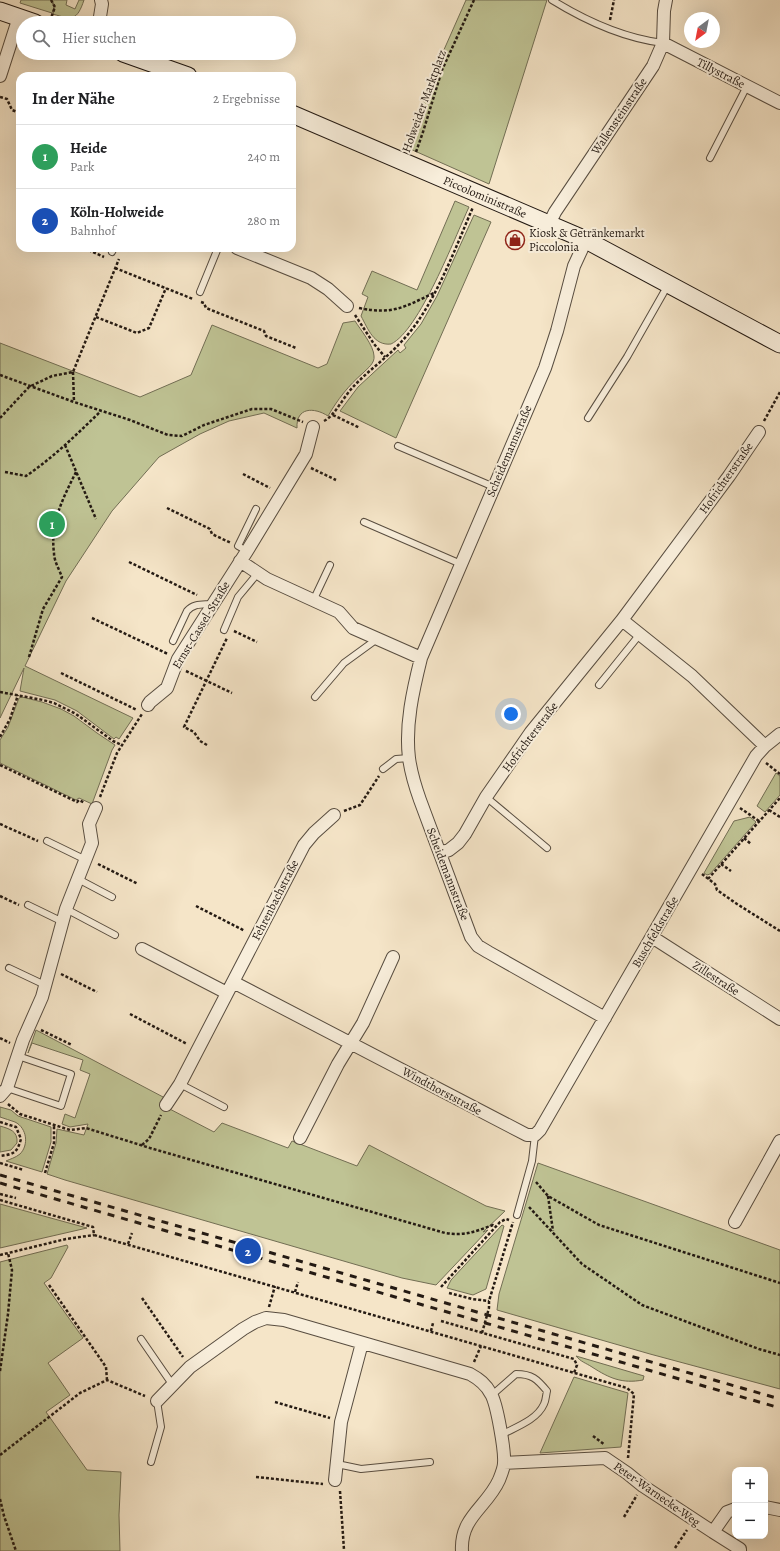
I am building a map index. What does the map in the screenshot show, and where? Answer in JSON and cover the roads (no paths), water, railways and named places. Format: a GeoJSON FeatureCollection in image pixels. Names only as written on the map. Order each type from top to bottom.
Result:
{"type":"FeatureCollection","features":[{"type":"Feature","properties":{"kind":"street"},"geometry":{"type":"LineString","coordinates":[[100,16],[101,0]]}},
{"type":"Feature","properties":{"kind":"street","name":"Wallensteinstraße"},"geometry":{"type":"LineString","coordinates":[[549,224],[555,212],[654,66],[663,43],[664,11],[666,0]]}},
{"type":"Feature","properties":{"kind":"street"},"geometry":{"type":"LineString","coordinates":[[0,11],[16,16]]}},
{"type":"Feature","properties":{"kind":"street"},"geometry":{"type":"LineString","coordinates":[[0,76],[16,26]]}},
{"type":"Feature","properties":{"kind":"street","name":"Tillystraße"},"geometry":{"type":"LineString","coordinates":[[663,43],[780,103]]}},
{"type":"Feature","properties":{"kind":"street"},"geometry":{"type":"LineString","coordinates":[[141,60],[174,72]]}},
{"type":"Feature","properties":{"kind":"street","name":"Piccoloministraße"},"geometry":{"type":"LineString","coordinates":[[296,116],[586,240],[780,344]]}},
{"type":"Feature","properties":{"kind":"street","name":"Scheidemannstraße"},"geometry":{"type":"LineString","coordinates":[[586,240],[574,266],[557,331],[545,368],[421,658],[414,686],[410,714],[409,758],[413,779],[471,937],[478,946],[605,1018]]}},
{"type":"Feature","properties":{"kind":"street"},"geometry":{"type":"LineString","coordinates":[[247,252],[311,278],[328,289],[347,306]]}},
{"type":"Feature","properties":{"kind":"street","name":"Ernst-Cassel-Straße"},"geometry":{"type":"LineString","coordinates":[[145,709],[150,702],[167,688],[176,663],[213,604],[242,553],[306,454],[313,427]]}},
{"type":"Feature","properties":{"kind":"street","name":"Hofrichterstraße"},"geometry":{"type":"LineString","coordinates":[[440,853],[449,850],[458,843],[465,834],[486,797],[531,732],[622,620],[729,476],[758,432]]}},
{"type":"Feature","properties":{"kind":"street"},"geometry":{"type":"LineString","coordinates":[[242,553],[258,573],[313,601],[340,612],[353,628],[421,658]]}},
{"type":"Feature","properties":{"kind":"street"},"geometry":{"type":"LineString","coordinates":[[622,620],[692,676],[764,746]]}},
{"type":"Feature","properties":{"kind":"street","name":"Buschfeldstraße"},"geometry":{"type":"LineString","coordinates":[[535,1135],[540,1130],[756,756],[764,746],[780,734]]}},
{"type":"Feature","properties":{"kind":"street"},"geometry":{"type":"LineString","coordinates":[[2,1093],[45,985],[66,910],[92,843],[89,824],[96,808]]}},
{"type":"Feature","properties":{"kind":"street","name":"Fehrenbachstraße"},"geometry":{"type":"LineString","coordinates":[[166,1106],[180,1084],[198,1050],[304,845],[314,833],[334,815]]}},
{"type":"Feature","properties":{"kind":"street","name":"Zillestraße"},"geometry":{"type":"LineString","coordinates":[[652,937],[780,1019]]}},
{"type":"Feature","properties":{"kind":"street"},"geometry":{"type":"LineString","coordinates":[[142,949],[227,994]]}},
{"type":"Feature","properties":{"kind":"street"},"geometry":{"type":"LineString","coordinates":[[300,1138],[338,1064],[363,1023],[392,958]]}},
{"type":"Feature","properties":{"kind":"street","name":"Windthorststraße"},"geometry":{"type":"LineString","coordinates":[[233,982],[527,1135],[535,1135]]}},
{"type":"Feature","properties":{"kind":"street"},"geometry":{"type":"LineString","coordinates":[[735,1222],[780,1141]]}},
{"type":"Feature","properties":{"kind":"street"},"geometry":{"type":"LineString","coordinates":[[157,1401],[190,1367],[243,1329],[266,1318],[284,1320],[470,1374],[482,1381],[492,1395],[501,1434],[504,1463],[499,1480],[493,1491],[468,1521],[462,1544],[462,1551]]}},
{"type":"Feature","properties":{"kind":"street"},"geometry":{"type":"LineString","coordinates":[[335,1480],[341,1422],[362,1343]]}},
{"type":"Feature","properties":{"kind":"street","name":"Peter-Warnecke-Weg"},"geometry":{"type":"LineString","coordinates":[[504,1463],[605,1458],[643,1486],[740,1549],[740,1551]]}},
{"type":"Feature","properties":{"kind":"street"},"geometry":{"type":"LineString","coordinates":[[768,1508],[780,1510]]}},
{"type":"Feature","properties":{"kind":"street","name":"Peter-Warnecke-Weg"},"geometry":{"type":"LineString","coordinates":[[714,1532],[727,1512],[732,1510]]}},
{"type":"Feature","properties":{"kind":"lane"},"geometry":{"type":"LineString","coordinates":[[552,0],[576,15],[609,28],[640,40],[663,43]]}},
{"type":"Feature","properties":{"kind":"lane"},"geometry":{"type":"LineString","coordinates":[[710,158],[746,86]]}},
{"type":"Feature","properties":{"kind":"lane"},"geometry":{"type":"LineString","coordinates":[[200,292],[216,252]]}},
{"type":"Feature","properties":{"kind":"lane"},"geometry":{"type":"LineString","coordinates":[[588,418],[612,378],[627,357],[669,284]]}},
{"type":"Feature","properties":{"kind":"lane"},"geometry":{"type":"LineString","coordinates":[[398,446],[494,487]]}},
{"type":"Feature","properties":{"kind":"lane"},"geometry":{"type":"LineString","coordinates":[[242,553],[256,509]]}},
{"type":"Feature","properties":{"kind":"lane"},"geometry":{"type":"LineString","coordinates":[[364,522],[460,564]]}},
{"type":"Feature","properties":{"kind":"lane"},"geometry":{"type":"LineString","coordinates":[[313,601],[330,565]]}},
{"type":"Feature","properties":{"kind":"lane"},"geometry":{"type":"LineString","coordinates":[[228,631],[238,597],[258,573]]}},
{"type":"Feature","properties":{"kind":"lane"},"geometry":{"type":"LineString","coordinates":[[173,641],[190,607],[195,605],[213,604]]}},
{"type":"Feature","properties":{"kind":"lane"},"geometry":{"type":"LineString","coordinates":[[599,685],[640,634]]}},
{"type":"Feature","properties":{"kind":"lane"},"geometry":{"type":"LineString","coordinates":[[314,697],[344,663],[377,639]]}},
{"type":"Feature","properties":{"kind":"lane"},"geometry":{"type":"LineString","coordinates":[[383,769],[396,759],[409,758]]}},
{"type":"Feature","properties":{"kind":"lane"},"geometry":{"type":"LineString","coordinates":[[486,797],[546,848]]}},
{"type":"Feature","properties":{"kind":"lane"},"geometry":{"type":"LineString","coordinates":[[47,841],[86,860]]}},
{"type":"Feature","properties":{"kind":"lane"},"geometry":{"type":"LineString","coordinates":[[78,879],[112,897]]}},
{"type":"Feature","properties":{"kind":"lane"},"geometry":{"type":"LineString","coordinates":[[28,905],[63,922]]}},
{"type":"Feature","properties":{"kind":"lane"},"geometry":{"type":"LineString","coordinates":[[66,910],[115,935]]}},
{"type":"Feature","properties":{"kind":"lane"},"geometry":{"type":"LineString","coordinates":[[9,968],[45,985]]}},
{"type":"Feature","properties":{"kind":"lane"},"geometry":{"type":"LineString","coordinates":[[2,1093],[61,1106],[72,1074],[18,1056]]}},
{"type":"Feature","properties":{"kind":"lane"},"geometry":{"type":"LineString","coordinates":[[180,1084],[224,1107]]}},
{"type":"Feature","properties":{"kind":"lane"},"geometry":{"type":"LineString","coordinates":[[517,1215],[532,1161],[535,1135]]}},
{"type":"Feature","properties":{"kind":"lane"},"geometry":{"type":"LineString","coordinates":[[142,1339],[172,1384]]}},
{"type":"Feature","properties":{"kind":"lane"},"geometry":{"type":"LineString","coordinates":[[492,1395],[516,1374],[527,1374],[538,1380],[546,1391],[544,1403],[538,1414],[529,1421],[501,1434]]}},
{"type":"Feature","properties":{"kind":"lane"},"geometry":{"type":"LineString","coordinates":[[151,1462],[161,1427],[157,1401]]}},
{"type":"Feature","properties":{"kind":"lane"},"geometry":{"type":"LineString","coordinates":[[337,1464],[360,1469],[430,1462]]}},
{"type":"Feature","properties":{"kind":"railway"},"geometry":{"type":"LineString","coordinates":[[0,1175],[780,1399]]}},
{"type":"Feature","properties":{"kind":"railway"},"geometry":{"type":"LineString","coordinates":[[0,1183],[780,1408]]}},
{"type":"Feature","properties":{"kind":"place","name":"Kiosk & Getränkemarkt Piccolonia"},"geometry":{"type":"Point","coordinates":[515,240]}},
{"type":"Feature","properties":{"kind":"place","name":"Heide"},"geometry":{"type":"Point","coordinates":[52,524]}},
{"type":"Feature","properties":{"kind":"place","name":"Köln-Holweide"},"geometry":{"type":"Point","coordinates":[248,1251]}}]}
